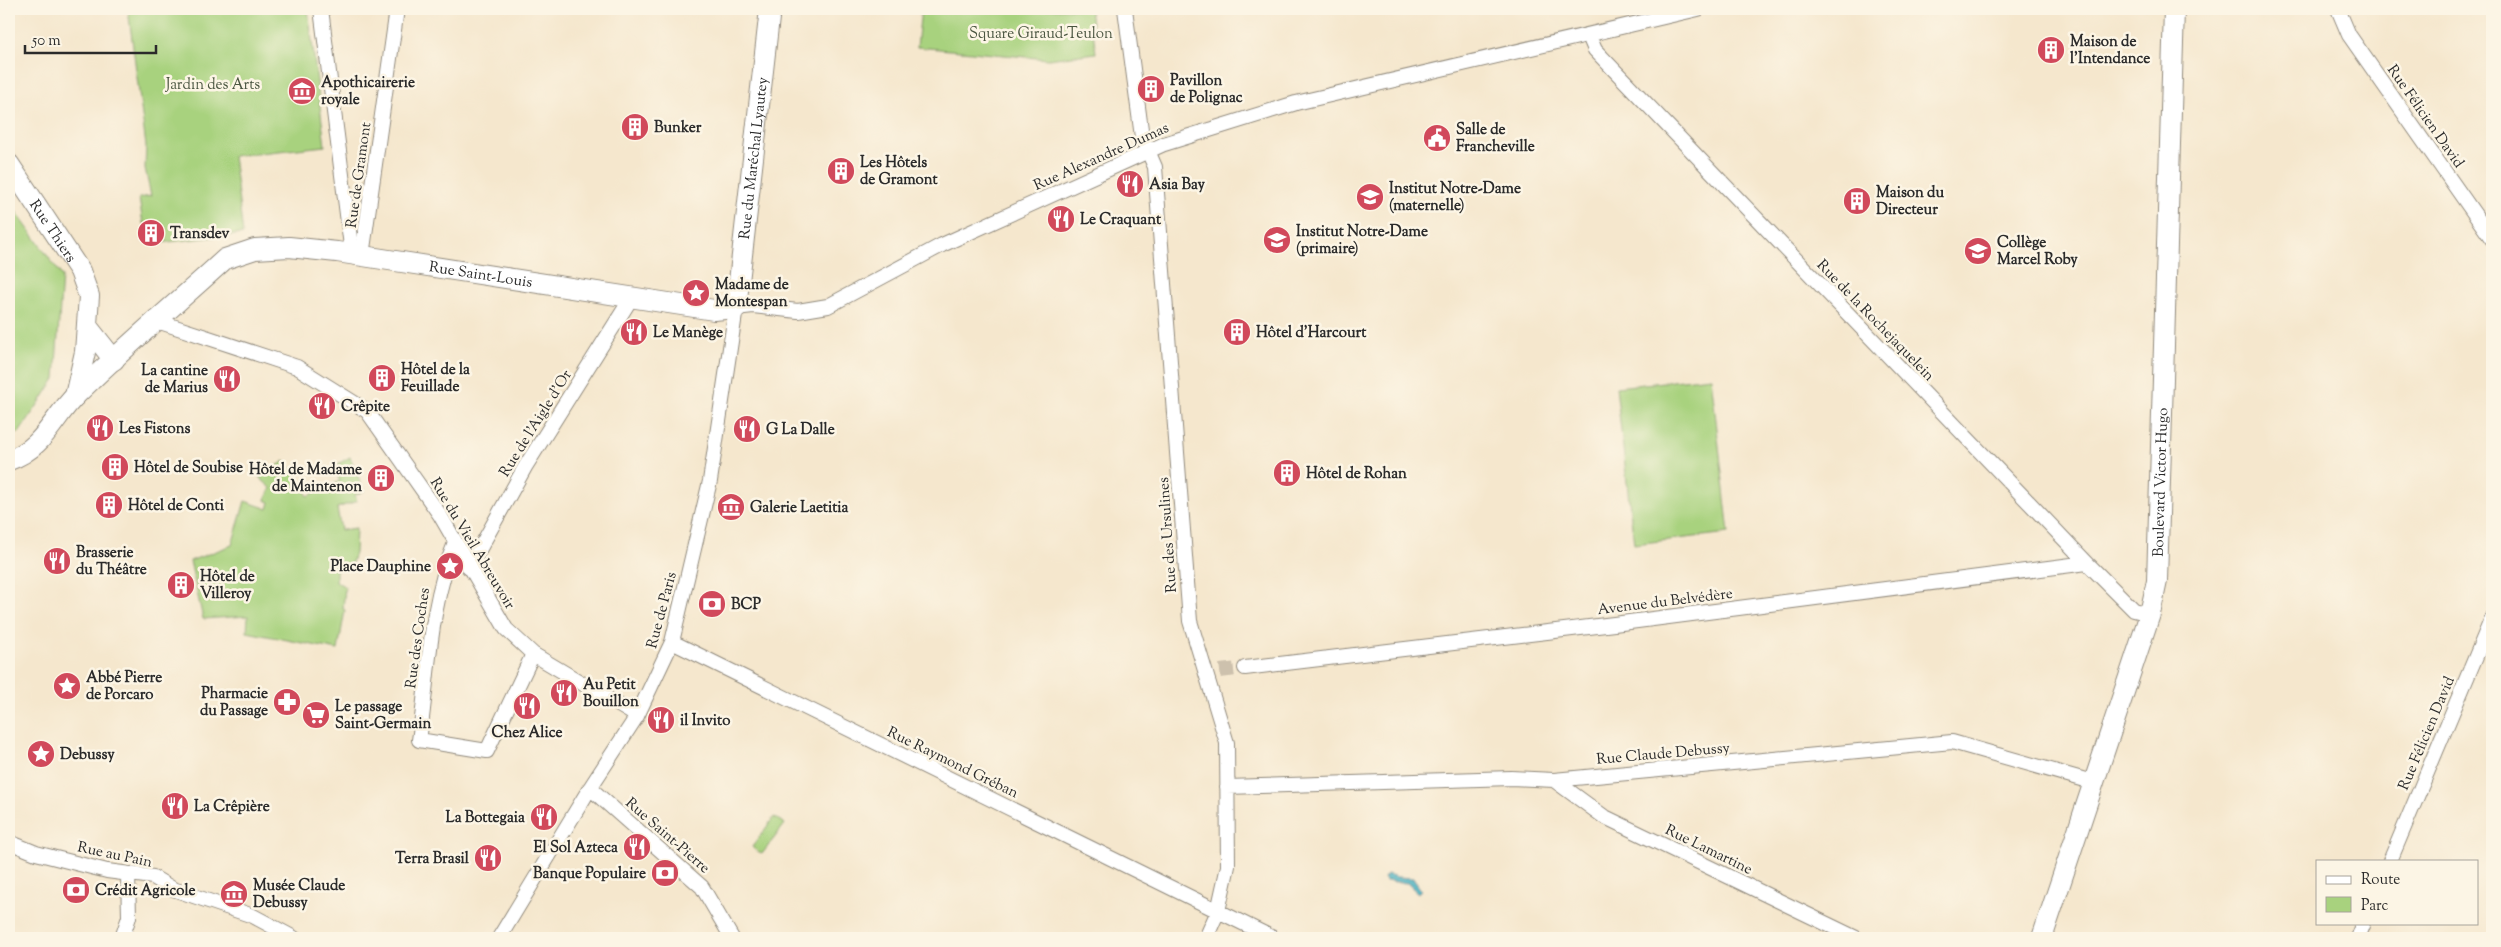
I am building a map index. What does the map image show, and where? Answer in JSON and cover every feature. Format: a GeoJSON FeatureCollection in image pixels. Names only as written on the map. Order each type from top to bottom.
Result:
{"type":"FeatureCollection","features":[{"type":"Feature","properties":{"kind":"street"},"geometry":{"type":"LineString","coordinates":[[321,9],[357,255]]}},
{"type":"Feature","properties":{"kind":"street","name":"Rue de Gramont"},"geometry":{"type":"LineString","coordinates":[[357,255],[397,9]]}},
{"type":"Feature","properties":{"kind":"street","name":"Rue du Maréchal Lyautey"},"geometry":{"type":"LineString","coordinates":[[736,308],[770,9]]}},
{"type":"Feature","properties":{"kind":"street","name":"Rue des Ursulines"},"geometry":{"type":"LineString","coordinates":[[1125,9],[1142,137],[1155,167],[1190,621],[1213,672],[1227,743],[1228,866],[1218,911],[1206,938]]}},
{"type":"Feature","properties":{"kind":"street","name":"Rue Alexandre Dumas"},"geometry":{"type":"LineString","coordinates":[[736,308],[753,306],[798,311],[828,306],[942,245],[1164,144],[1296,104],[1698,9]]}},
{"type":"Feature","properties":{"kind":"street","name":"Boulevard Victor Hugo"},"geometry":{"type":"LineString","coordinates":[[2042,938],[2096,783],[2150,614],[2157,581],[2174,9]]}},
{"type":"Feature","properties":{"kind":"street","name":"Rue Félicien David"},"geometry":{"type":"LineString","coordinates":[[2338,9],[2349,35],[2492,239]]}},
{"type":"Feature","properties":{"kind":"street","name":"Rue de la Rochejaquelein"},"geometry":{"type":"LineString","coordinates":[[1589,36],[1595,50],[2087,563],[2134,610],[2150,614]]}},
{"type":"Feature","properties":{"kind":"street","name":"Rue Thiers"},"geometry":{"type":"LineString","coordinates":[[9,164],[80,272],[89,296],[82,370],[75,396]]}},
{"type":"Feature","properties":{"kind":"street","name":"Rue Saint-Louis"},"geometry":{"type":"LineString","coordinates":[[157,321],[225,259],[255,249],[289,247],[357,255],[714,310],[736,308]]}},
{"type":"Feature","properties":{"kind":"street","name":"Rue de l'Aigle d'Or"},"geometry":{"type":"LineString","coordinates":[[469,568],[525,467],[632,297]]}},
{"type":"Feature","properties":{"kind":"street","name":"Rue de Paris"},"geometry":{"type":"LineString","coordinates":[[498,938],[590,788],[637,716],[672,642],[710,481],[736,308]]}},
{"type":"Feature","properties":{"kind":"street"},"geometry":{"type":"LineString","coordinates":[[9,460],[19,456],[41,440],[75,396],[157,321]]}},
{"type":"Feature","properties":{"kind":"street","name":"Rue du Vieil Abreuvoir"},"geometry":{"type":"LineString","coordinates":[[157,321],[297,367],[367,410],[440,515],[506,629],[533,654],[637,716]]}},
{"type":"Feature","properties":{"kind":"street"},"geometry":{"type":"LineString","coordinates":[[87,326],[114,360]]}},
{"type":"Feature","properties":{"kind":"street","name":"Rue des Coches"},"geometry":{"type":"LineString","coordinates":[[455,543],[445,567],[438,597],[419,740],[487,751],[533,654]]}},
{"type":"Feature","properties":{"kind":"street","name":"Avenue du Belvédère"},"geometry":{"type":"LineString","coordinates":[[1246,668],[1614,624],[2087,563]]}},
{"type":"Feature","properties":{"kind":"street","name":"Rue Félicien David"},"geometry":{"type":"LineString","coordinates":[[2390,860],[2492,618]]}},
{"type":"Feature","properties":{"kind":"street","name":"Rue Raymond Gréban"},"geometry":{"type":"LineString","coordinates":[[672,642],[1273,938]]}},
{"type":"Feature","properties":{"kind":"street","name":"Rue Claude Debussy"},"geometry":{"type":"LineString","coordinates":[[1228,787],[1510,778],[1554,780],[1952,742],[2096,783]]}},
{"type":"Feature","properties":{"kind":"street","name":"Rue Lamartine"},"geometry":{"type":"LineString","coordinates":[[1554,780],[1603,816],[1856,938]]}},
{"type":"Feature","properties":{"kind":"street","name":"Rue Saint-Pierre"},"geometry":{"type":"LineString","coordinates":[[590,788],[702,887],[732,938]]}},
{"type":"Feature","properties":{"kind":"street","name":"Rue au Pain"},"geometry":{"type":"LineString","coordinates":[[9,842],[51,857],[153,878],[173,889],[253,916],[294,938]]}},
{"type":"Feature","properties":{"kind":"street"},"geometry":{"type":"LineString","coordinates":[[122,938],[129,917],[128,874]]}},
{"type":"Feature","properties":{"kind":"street"},"geometry":{"type":"LineString","coordinates":[[2357,938],[2363,924]]}},
{"type":"Feature","properties":{"kind":"green space","name":"Jardin des Arts"},"geometry":{"type":"Polygon","coordinates":[[[128,9],[308,9],[325,146],[233,156],[243,234],[159,243],[156,223],[143,224],[139,198],[151,196],[145,168],[146,146],[128,9]]]}},
{"type":"Feature","properties":{"kind":"green space","name":"Square Giraud-Teulon"},"geometry":{"type":"Polygon","coordinates":[[[921,9],[1090,9],[1096,53],[1048,59],[917,47],[921,9]]]}},
{"type":"Feature","properties":{"kind":"green space"},"geometry":{"type":"Polygon","coordinates":[[[9,202],[62,276],[55,379],[19,433],[9,432],[9,202]]]}},
{"type":"Feature","properties":{"kind":"green space"},"geometry":{"type":"Polygon","coordinates":[[[1711,377],[1729,533],[1634,544],[1616,387],[1711,377]]]}},
{"type":"Feature","properties":{"kind":"green space"},"geometry":{"type":"Polygon","coordinates":[[[350,457],[364,491],[355,495],[357,501],[337,508],[341,530],[356,528],[355,553],[350,568],[336,570],[336,581],[345,587],[343,609],[345,610],[338,650],[247,632],[248,616],[203,619],[190,561],[232,545],[245,501],[268,509],[270,502],[265,500],[271,488],[259,477],[285,461],[308,496],[340,481],[333,467],[350,457]]]}},
{"type":"Feature","properties":{"kind":"green space"},"geometry":{"type":"Polygon","coordinates":[[[774,817],[785,824],[762,854],[752,847],[774,817]]]}},
{"type":"Feature","properties":{"kind":"water"},"geometry":{"type":"Polygon","coordinates":[[[1387,874],[1413,878],[1421,890],[1418,893],[1407,883],[1386,881],[1384,878],[1387,874]]]}},
{"type":"Feature","properties":{"kind":"tunnel"},"geometry":{"type":"LineString","coordinates":[[1220,671],[1245,668]]}},
{"type":"Feature","properties":{"kind":"place","name":"Maison de l'Intendance"},"geometry":{"type":"Point","coordinates":[2051,50]}},
{"type":"Feature","properties":{"kind":"place","name":"Pavillon de Polignac"},"geometry":{"type":"Point","coordinates":[1151,89]}},
{"type":"Feature","properties":{"kind":"place","name":"Apothicairerie royale"},"geometry":{"type":"Point","coordinates":[302,91]}},
{"type":"Feature","properties":{"kind":"place","name":"Bunker"},"geometry":{"type":"Point","coordinates":[635,127]}},
{"type":"Feature","properties":{"kind":"place","name":"Salle de Francheville"},"geometry":{"type":"Point","coordinates":[1437,138]}},
{"type":"Feature","properties":{"kind":"place","name":"Les Hôtels de Gramont"},"geometry":{"type":"Point","coordinates":[841,171]}},
{"type":"Feature","properties":{"kind":"place","name":"Asia Bay"},"geometry":{"type":"Point","coordinates":[1130,184]}},
{"type":"Feature","properties":{"kind":"place","name":"Institut Notre-Dame (maternelle)"},"geometry":{"type":"Point","coordinates":[1370,197]}},
{"type":"Feature","properties":{"kind":"place","name":"Maison du Directeur"},"geometry":{"type":"Point","coordinates":[1857,201]}},
{"type":"Feature","properties":{"kind":"place","name":"Le Craquant"},"geometry":{"type":"Point","coordinates":[1061,219]}},
{"type":"Feature","properties":{"kind":"place","name":"Transdev"},"geometry":{"type":"Point","coordinates":[151,233]}},
{"type":"Feature","properties":{"kind":"place","name":"Institut Notre-Dame (primaire)"},"geometry":{"type":"Point","coordinates":[1277,240]}},
{"type":"Feature","properties":{"kind":"place","name":"Collège Marcel Roby"},"geometry":{"type":"Point","coordinates":[1978,251]}},
{"type":"Feature","properties":{"kind":"place","name":"Madame de Montespan"},"geometry":{"type":"Point","coordinates":[696,293]}},
{"type":"Feature","properties":{"kind":"place","name":"Le Manège"},"geometry":{"type":"Point","coordinates":[634,332]}},
{"type":"Feature","properties":{"kind":"place","name":"Hôtel d'Harcourt"},"geometry":{"type":"Point","coordinates":[1237,332]}},
{"type":"Feature","properties":{"kind":"place","name":"Hôtel de la Feuillade"},"geometry":{"type":"Point","coordinates":[382,378]}},
{"type":"Feature","properties":{"kind":"place","name":"La cantine de Marius"},"geometry":{"type":"Point","coordinates":[227,379]}},
{"type":"Feature","properties":{"kind":"place","name":"Crêpite"},"geometry":{"type":"Point","coordinates":[322,406]}},
{"type":"Feature","properties":{"kind":"place","name":"Les Fistons"},"geometry":{"type":"Point","coordinates":[100,428]}},
{"type":"Feature","properties":{"kind":"place","name":"G La Dalle"},"geometry":{"type":"Point","coordinates":[747,429]}},
{"type":"Feature","properties":{"kind":"place","name":"Hôtel de Soubise"},"geometry":{"type":"Point","coordinates":[115,467]}},
{"type":"Feature","properties":{"kind":"place","name":"Hôtel de Rohan"},"geometry":{"type":"Point","coordinates":[1287,473]}},
{"type":"Feature","properties":{"kind":"place","name":"Hôtel de Madame de Maintenon"},"geometry":{"type":"Point","coordinates":[381,478]}},
{"type":"Feature","properties":{"kind":"place","name":"Hôtel de Conti"},"geometry":{"type":"Point","coordinates":[109,505]}},
{"type":"Feature","properties":{"kind":"place","name":"Galerie Laetitia"},"geometry":{"type":"Point","coordinates":[731,507]}},
{"type":"Feature","properties":{"kind":"place","name":"Brasserie du Théâtre"},"geometry":{"type":"Point","coordinates":[57,561]}},
{"type":"Feature","properties":{"kind":"place","name":"Place Dauphine"},"geometry":{"type":"Point","coordinates":[450,566]}},
{"type":"Feature","properties":{"kind":"place","name":"Hôtel de Villeroy"},"geometry":{"type":"Point","coordinates":[181,585]}},
{"type":"Feature","properties":{"kind":"place","name":"BCP"},"geometry":{"type":"Point","coordinates":[712,604]}},
{"type":"Feature","properties":{"kind":"place","name":"Abbé Pierre de Porcaro"},"geometry":{"type":"Point","coordinates":[67,686]}},
{"type":"Feature","properties":{"kind":"place","name":"Au Petit Bouillon"},"geometry":{"type":"Point","coordinates":[564,693]}},
{"type":"Feature","properties":{"kind":"place","name":"Pharmacie du Passage"},"geometry":{"type":"Point","coordinates":[287,702]}},
{"type":"Feature","properties":{"kind":"place","name":"Chez Alice"},"geometry":{"type":"Point","coordinates":[527,706]}},
{"type":"Feature","properties":{"kind":"place","name":"Le passage Saint-Germain"},"geometry":{"type":"Point","coordinates":[316,715]}},
{"type":"Feature","properties":{"kind":"place","name":"il Invito"},"geometry":{"type":"Point","coordinates":[661,720]}},
{"type":"Feature","properties":{"kind":"place","name":"Debussy"},"geometry":{"type":"Point","coordinates":[41,754]}},
{"type":"Feature","properties":{"kind":"place","name":"La Crêpière"},"geometry":{"type":"Point","coordinates":[175,806]}},
{"type":"Feature","properties":{"kind":"place","name":"La Bottegaia"},"geometry":{"type":"Point","coordinates":[544,817]}},
{"type":"Feature","properties":{"kind":"place","name":"El Sol Azteca"},"geometry":{"type":"Point","coordinates":[637,847]}},
{"type":"Feature","properties":{"kind":"place","name":"Terra Brasil"},"geometry":{"type":"Point","coordinates":[488,858]}},
{"type":"Feature","properties":{"kind":"place","name":"Banque Populaire"},"geometry":{"type":"Point","coordinates":[665,873]}},
{"type":"Feature","properties":{"kind":"place","name":"Crédit Agricole"},"geometry":{"type":"Point","coordinates":[76,890]}},
{"type":"Feature","properties":{"kind":"place","name":"Musée Claude Debussy"},"geometry":{"type":"Point","coordinates":[234,894]}}]}
